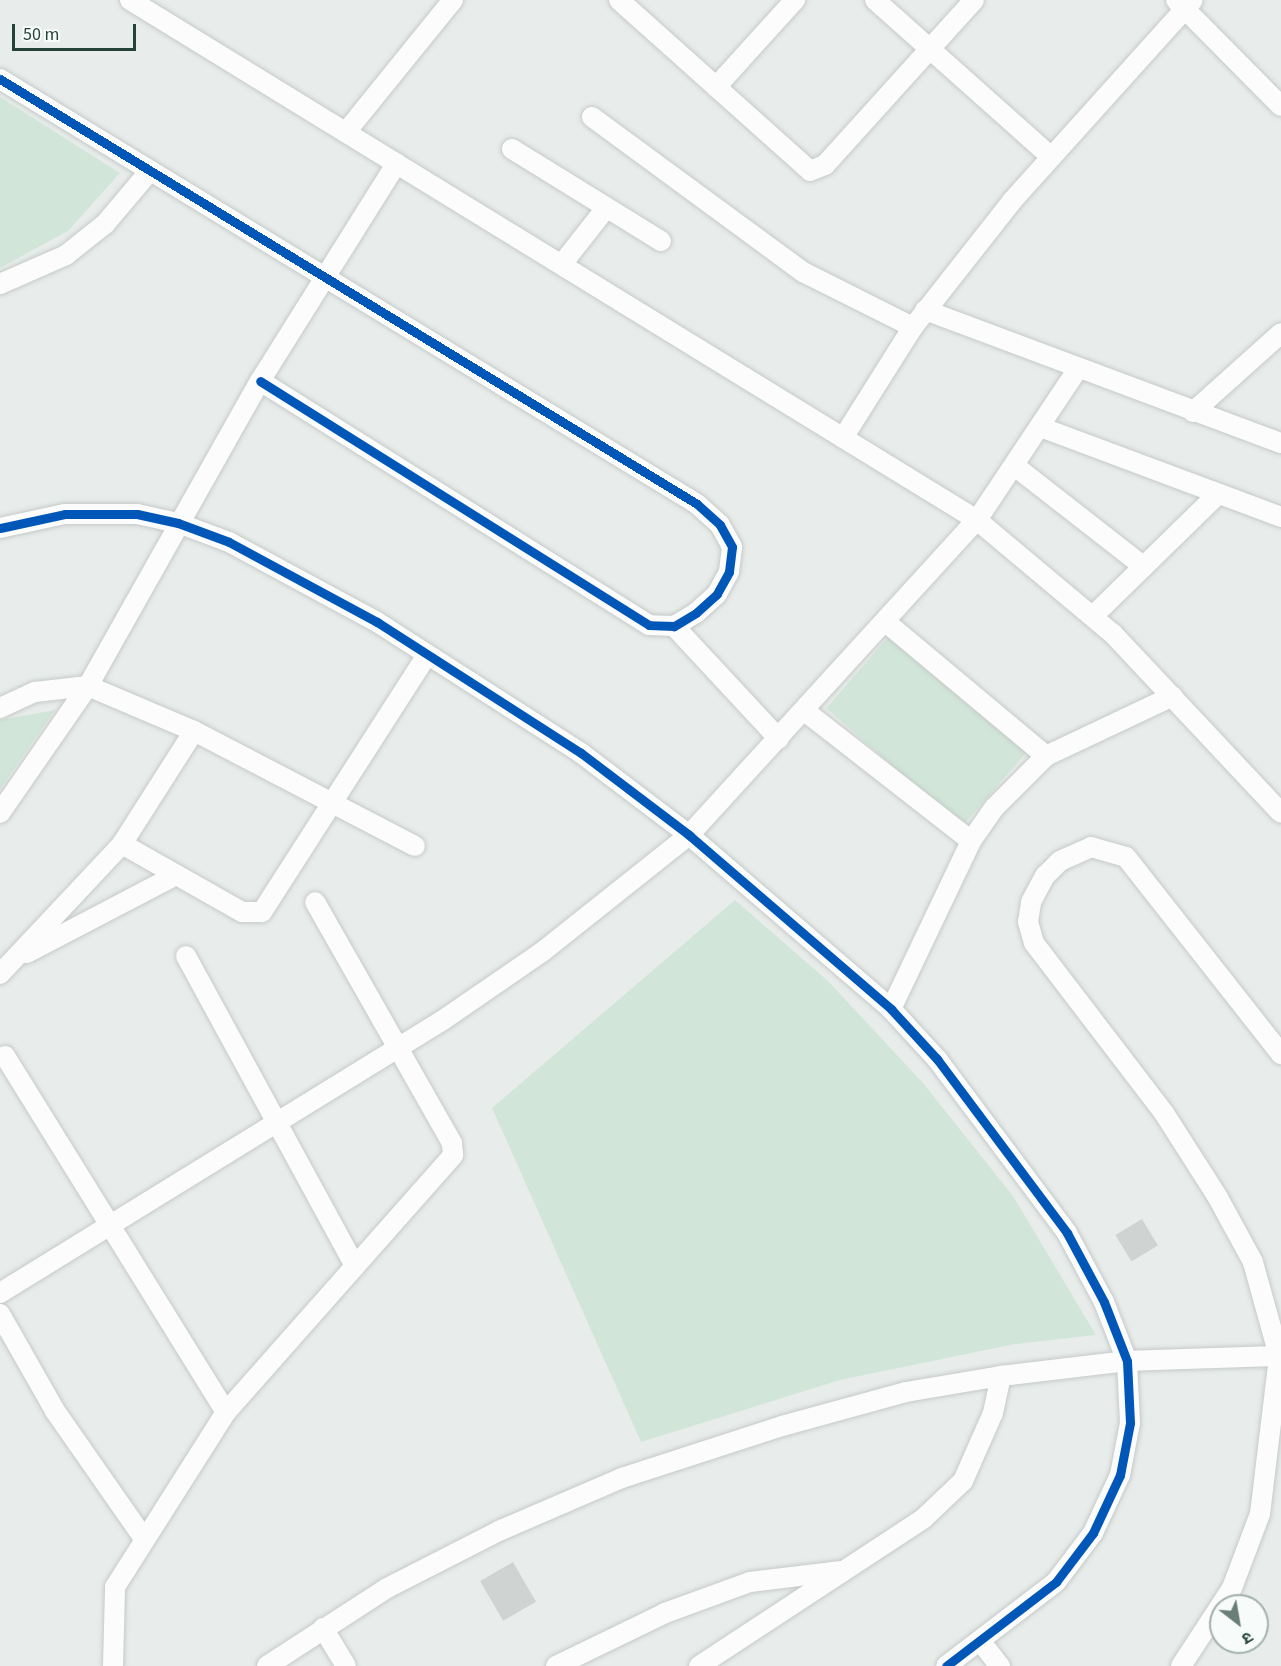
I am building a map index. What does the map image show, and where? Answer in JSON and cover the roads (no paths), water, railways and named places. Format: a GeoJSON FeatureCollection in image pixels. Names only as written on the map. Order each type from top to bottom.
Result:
{"type":"FeatureCollection","features":[{"type":"Feature","properties":{"kind":"street"},"geometry":{"type":"LineString","coordinates":[[130,0],[977,520],[1093,616],[1173,696],[1281,813]]}},
{"type":"Feature","properties":{"kind":"street"},"geometry":{"type":"LineString","coordinates":[[346,132],[453,0]]}},
{"type":"Feature","properties":{"kind":"street"},"geometry":{"type":"LineString","coordinates":[[620,0],[800,166],[819,169],[974,0]]}},
{"type":"Feature","properties":{"kind":"street"},"geometry":{"type":"LineString","coordinates":[[716,87],[795,0]]}},
{"type":"Feature","properties":{"kind":"street"},"geometry":{"type":"LineString","coordinates":[[875,0],[1051,157]]}},
{"type":"Feature","properties":{"kind":"street"},"geometry":{"type":"LineString","coordinates":[[843,438],[925,310],[1051,157],[1184,3],[1281,106]]}},
{"type":"Feature","properties":{"kind":"street"},"geometry":{"type":"LineString","coordinates":[[0,79],[149,172],[327,276],[696,504],[720,525],[732,547],[729,572],[717,594],[674,626],[649,625],[625,613],[260,381]]}},
{"type":"Feature","properties":{"kind":"street"},"geometry":{"type":"LineString","coordinates":[[592,117],[812,279],[913,327]]}},
{"type":"Feature","properties":{"kind":"street"},"geometry":{"type":"LineString","coordinates":[[512,149],[662,241]]}},
{"type":"Feature","properties":{"kind":"street"},"geometry":{"type":"LineString","coordinates":[[0,813],[88,686],[260,381],[397,163]]}},
{"type":"Feature","properties":{"kind":"street"},"geometry":{"type":"LineString","coordinates":[[0,284],[66,255],[105,224],[149,172]]}},
{"type":"Feature","properties":{"kind":"street"},"geometry":{"type":"LineString","coordinates":[[562,264],[606,208]]}},
{"type":"Feature","properties":{"kind":"street"},"geometry":{"type":"LineString","coordinates":[[925,310],[1077,370],[1281,443]]}},
{"type":"Feature","properties":{"kind":"street"},"geometry":{"type":"LineString","coordinates":[[1193,412],[1281,333]]}},
{"type":"Feature","properties":{"kind":"street"},"geometry":{"type":"LineString","coordinates":[[0,1293],[110,1223],[398,1049],[542,952],[689,835],[806,712],[977,520],[1043,428],[1077,370]]}},
{"type":"Feature","properties":{"kind":"street"},"geometry":{"type":"LineString","coordinates":[[1043,428],[1281,517]]}},
{"type":"Feature","properties":{"kind":"street"},"geometry":{"type":"LineString","coordinates":[[1016,467],[1144,567]]}},
{"type":"Feature","properties":{"kind":"street"},"geometry":{"type":"LineString","coordinates":[[1093,616],[1218,495]]}},
{"type":"Feature","properties":{"kind":"street"},"geometry":{"type":"LineString","coordinates":[[0,528],[65,514],[136,514],[178,523],[229,542],[377,621],[581,753],[689,835],[891,1009],[1007,1146],[1067,1233],[1127,1361],[1131,1423],[1120,1475],[1093,1533],[1056,1582],[981,1642],[946,1666]]}},
{"type":"Feature","properties":{"kind":"street"},"geometry":{"type":"LineString","coordinates":[[887,623],[1046,756]]}},
{"type":"Feature","properties":{"kind":"street"},"geometry":{"type":"LineString","coordinates":[[674,626],[779,739]]}},
{"type":"Feature","properties":{"kind":"street"},"geometry":{"type":"LineString","coordinates":[[122,844],[242,912],[262,912],[328,802],[427,655]]}},
{"type":"Feature","properties":{"kind":"street"},"geometry":{"type":"LineString","coordinates":[[0,708],[35,692],[88,686],[194,731],[414,846]]}},
{"type":"Feature","properties":{"kind":"street"},"geometry":{"type":"LineString","coordinates":[[891,1009],[971,841],[994,807],[1046,756],[1173,696]]}},
{"type":"Feature","properties":{"kind":"street"},"geometry":{"type":"LineString","coordinates":[[806,712],[971,841]]}},
{"type":"Feature","properties":{"kind":"street"},"geometry":{"type":"LineString","coordinates":[[0,974],[19,958],[122,844],[194,731]]}},
{"type":"Feature","properties":{"kind":"street"},"geometry":{"type":"LineString","coordinates":[[1181,1666],[1232,1588],[1260,1514],[1280,1356],[1253,1262],[1216,1196],[1164,1113],[1034,943],[1028,922],[1031,902],[1045,876],[1060,861],[1091,847],[1126,857],[1281,1054]]}},
{"type":"Feature","properties":{"kind":"street"},"geometry":{"type":"LineString","coordinates":[[19,958],[176,875]]}},
{"type":"Feature","properties":{"kind":"street"},"geometry":{"type":"LineString","coordinates":[[113,1666],[115,1587],[143,1537],[226,1412],[453,1155],[452,1143],[315,902]]}},
{"type":"Feature","properties":{"kind":"street"},"geometry":{"type":"LineString","coordinates":[[186,956],[279,1121],[355,1266]]}},
{"type":"Feature","properties":{"kind":"street"},"geometry":{"type":"LineString","coordinates":[[5,1056],[226,1412]]}},
{"type":"Feature","properties":{"kind":"street"},"geometry":{"type":"LineString","coordinates":[[0,1314],[55,1411],[143,1537]]}},
{"type":"Feature","properties":{"kind":"street"},"geometry":{"type":"LineString","coordinates":[[267,1666],[323,1628],[447,1556],[622,1478],[906,1392],[1001,1376],[1127,1361],[1280,1356]]}},
{"type":"Feature","properties":{"kind":"street"},"geometry":{"type":"LineString","coordinates":[[699,1666],[924,1518],[963,1481],[993,1413],[1001,1376]]}},
{"type":"Feature","properties":{"kind":"street"},"geometry":{"type":"LineString","coordinates":[[556,1666],[665,1613],[750,1582],[843,1571]]}},
{"type":"Feature","properties":{"kind":"street"},"geometry":{"type":"LineString","coordinates":[[323,1628],[346,1666]]}},
{"type":"Feature","properties":{"kind":"street"},"geometry":{"type":"LineString","coordinates":[[981,1642],[1000,1666]]}}]}
